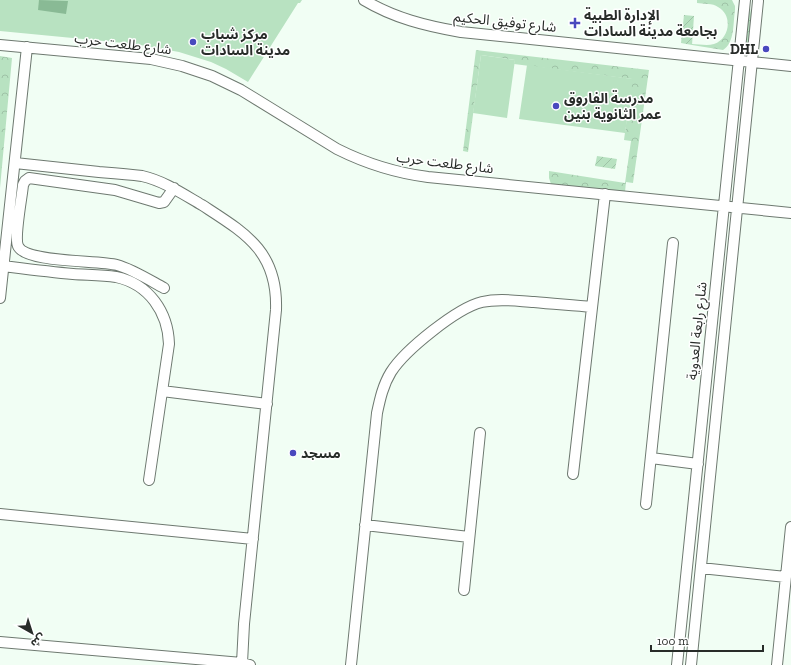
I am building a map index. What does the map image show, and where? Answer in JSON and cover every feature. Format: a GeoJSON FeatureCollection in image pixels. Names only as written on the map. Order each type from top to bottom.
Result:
{"type":"FeatureCollection","features":[{"type":"Feature","properties":{"kind":"street","name":"شارع توفيق الحكيم"},"geometry":{"type":"LineString","coordinates":[[364,0],[405,20],[461,32],[791,66]]}},
{"type":"Feature","properties":{"kind":"street","name":"شارع رابعة العدوية"},"geometry":{"type":"LineString","coordinates":[[677,665],[745,0]]}},
{"type":"Feature","properties":{"kind":"street"},"geometry":{"type":"LineString","coordinates":[[745,0],[752,2],[759,1]]}},
{"type":"Feature","properties":{"kind":"street","name":"شارع رابعة العدوية"},"geometry":{"type":"LineString","coordinates":[[691,665],[759,1]]}},
{"type":"Feature","properties":{"kind":"street","name":"شارع طلعت حرب"},"geometry":{"type":"LineString","coordinates":[[0,45],[151,59],[198,71],[241,90],[347,154],[367,163],[397,172],[428,177],[791,213]]}},
{"type":"Feature","properties":{"kind":"street"},"geometry":{"type":"LineString","coordinates":[[0,298],[27,47]]}},
{"type":"Feature","properties":{"kind":"street"},"geometry":{"type":"LineString","coordinates":[[0,642],[246,664],[244,624],[277,300],[274,282],[268,265],[258,248],[244,233],[174,188],[142,176],[15,163]]}},
{"type":"Feature","properties":{"kind":"street"},"geometry":{"type":"LineString","coordinates":[[164,288],[119,266],[44,258],[24,252],[20,249],[16,240],[23,185],[29,178],[115,190],[159,203],[164,202],[174,188]]}},
{"type":"Feature","properties":{"kind":"street"},"geometry":{"type":"LineString","coordinates":[[573,474],[605,194]]}},
{"type":"Feature","properties":{"kind":"street"},"geometry":{"type":"LineString","coordinates":[[646,504],[673,243]]}},
{"type":"Feature","properties":{"kind":"street"},"geometry":{"type":"LineString","coordinates":[[4,266],[116,277],[136,285],[145,291],[157,304],[165,319],[169,335],[169,344],[149,480]]}},
{"type":"Feature","properties":{"kind":"street"},"geometry":{"type":"LineString","coordinates":[[116,277],[119,266]]}},
{"type":"Feature","properties":{"kind":"street"},"geometry":{"type":"LineString","coordinates":[[351,665],[377,413],[384,386],[391,372],[410,351],[446,321],[481,302],[505,300],[592,307]]}},
{"type":"Feature","properties":{"kind":"street"},"geometry":{"type":"LineString","coordinates":[[162,391],[267,404]]}},
{"type":"Feature","properties":{"kind":"street"},"geometry":{"type":"LineString","coordinates":[[464,590],[480,433]]}},
{"type":"Feature","properties":{"kind":"street"},"geometry":{"type":"LineString","coordinates":[[651,458],[698,464]]}},
{"type":"Feature","properties":{"kind":"street"},"geometry":{"type":"LineString","coordinates":[[0,514],[253,539]]}},
{"type":"Feature","properties":{"kind":"street"},"geometry":{"type":"LineString","coordinates":[[365,525],[469,537]]}},
{"type":"Feature","properties":{"kind":"street"},"geometry":{"type":"LineString","coordinates":[[777,665],[791,526]]}},
{"type":"Feature","properties":{"kind":"street"},"geometry":{"type":"LineString","coordinates":[[701,568],[786,577]]}},
{"type":"Feature","properties":{"kind":"green space","name":"مركز شباب مدينة السادات"},"geometry":{"type":"Polygon","coordinates":[[[0,0],[302,0],[298,3],[248,82],[211,62],[179,52],[135,44],[0,31],[0,0]]]}},
{"type":"Feature","properties":{"kind":"green space"},"geometry":{"type":"Polygon","coordinates":[[[697,0],[732,0],[735,6],[733,32],[730,42],[723,50],[692,45],[714,44],[723,37],[728,27],[728,21],[723,11],[713,5],[697,3],[697,0]]]}},
{"type":"Feature","properties":{"kind":"green space"},"geometry":{"type":"Polygon","coordinates":[[[750,8],[752,21],[748,49],[743,48],[746,20],[750,8]]]}},
{"type":"Feature","properties":{"kind":"green space"},"geometry":{"type":"Polygon","coordinates":[[[684,15],[694,16],[692,45],[681,43],[684,15]]]}},
{"type":"Feature","properties":{"kind":"green space"},"geometry":{"type":"Polygon","coordinates":[[[476,50],[649,70],[633,183],[626,182],[625,192],[551,184],[549,171],[625,183],[631,141],[624,140],[632,79],[514,64],[515,60],[481,55],[468,152],[463,151],[476,50]]]}},
{"type":"Feature","properties":{"kind":"green space"},"geometry":{"type":"Polygon","coordinates":[[[481,55],[515,60],[507,118],[473,113],[481,55]]]}},
{"type":"Feature","properties":{"kind":"green space"},"geometry":{"type":"Polygon","coordinates":[[[0,56],[12,58],[0,188],[0,56]]]}},
{"type":"Feature","properties":{"kind":"green space"},"geometry":{"type":"Polygon","coordinates":[[[527,65],[633,79],[625,133],[519,119],[527,65]]]}},
{"type":"Feature","properties":{"kind":"green space"},"geometry":{"type":"Polygon","coordinates":[[[597,156],[617,159],[615,169],[595,166],[597,156]]]}},
{"type":"Feature","properties":{"kind":"shaded area"},"geometry":{"type":"Polygon","coordinates":[[[39,0],[68,1],[66,14],[38,10],[39,0]]]}},
{"type":"Feature","properties":{"kind":"place","name":"الإدارة الطبية بجامعة مدينة السادات"},"geometry":{"type":"Point","coordinates":[575,23]}},
{"type":"Feature","properties":{"kind":"place","name":"مركز شباب مدينة السادات"},"geometry":{"type":"Point","coordinates":[193,42]}},
{"type":"Feature","properties":{"kind":"place","name":"DHL"},"geometry":{"type":"Point","coordinates":[766,49]}},
{"type":"Feature","properties":{"kind":"place","name":"مدرسة الفاروق عمر الثانوية بنين"},"geometry":{"type":"Point","coordinates":[556,106]}},
{"type":"Feature","properties":{"kind":"place","name":"مسجد"},"geometry":{"type":"Point","coordinates":[293,453]}}]}
